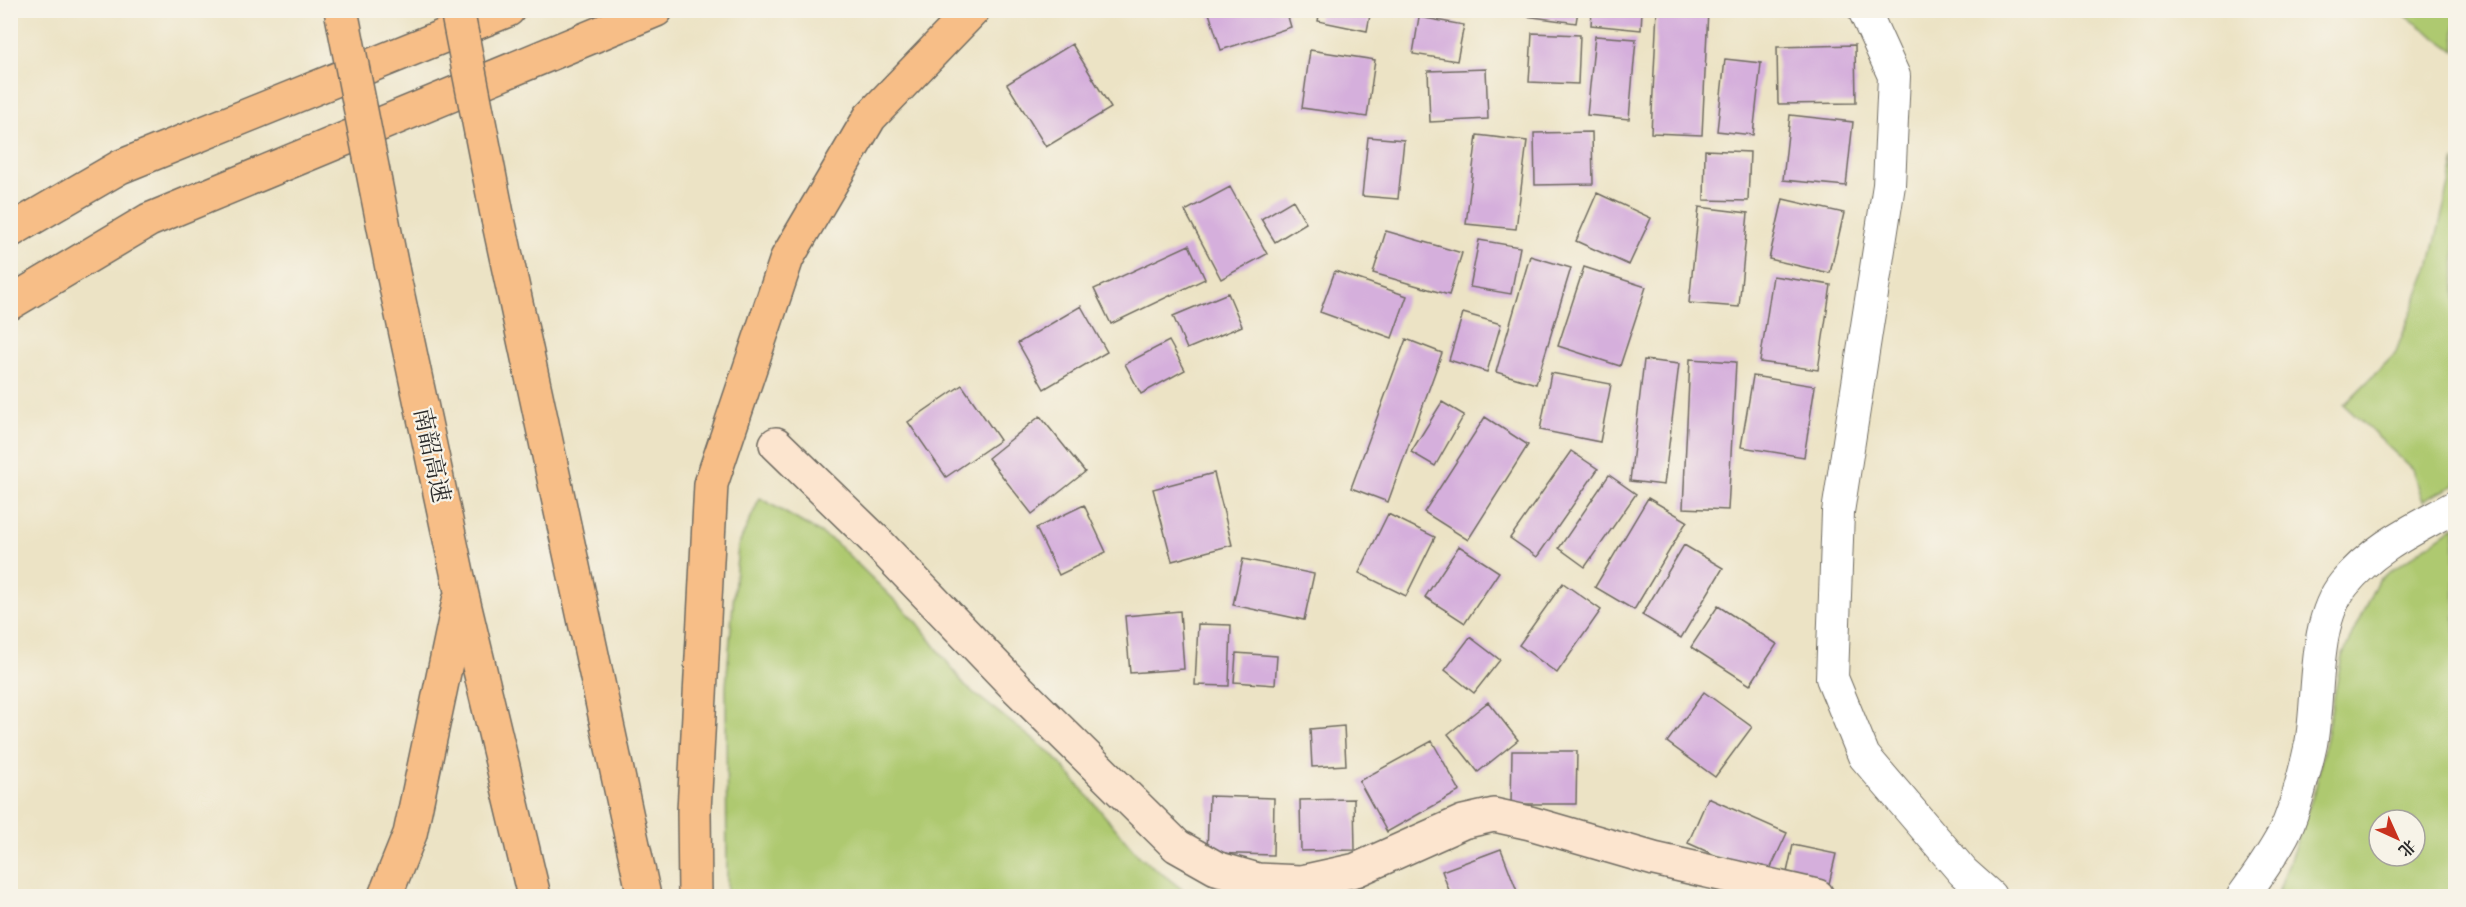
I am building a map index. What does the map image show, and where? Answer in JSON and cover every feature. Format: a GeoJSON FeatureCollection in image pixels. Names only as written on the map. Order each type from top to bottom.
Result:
{"type":"FeatureCollection","features":[{"type":"Feature","properties":{"kind":"highway","name":"南韶高速"},"geometry":{"type":"LineString","coordinates":[[341,10],[392,268],[461,591],[534,897]]}},
{"type":"Feature","properties":{"kind":"highway"},"geometry":{"type":"LineString","coordinates":[[457,10],[498,219],[644,897]]}},
{"type":"Feature","properties":{"kind":"highway"},"geometry":{"type":"LineString","coordinates":[[10,231],[120,167],[508,10]]}},
{"type":"Feature","properties":{"kind":"highway"},"geometry":{"type":"LineString","coordinates":[[10,303],[149,220],[656,10]]}},
{"type":"Feature","properties":{"kind":"highway"},"geometry":{"type":"LineString","coordinates":[[695,897],[694,811],[711,484],[787,258],[870,117],[973,10]]}},
{"type":"Feature","properties":{"kind":"highway"},"geometry":{"type":"LineString","coordinates":[[385,897],[410,834],[461,591]]}},
{"type":"Feature","properties":{"kind":"street"},"geometry":{"type":"LineString","coordinates":[[1864,10],[1894,76],[1889,185],[1838,512],[1832,678],[1864,756],[1963,872],[1990,897]]}},
{"type":"Feature","properties":{"kind":"street"},"geometry":{"type":"LineString","coordinates":[[776,444],[874,539],[1031,703],[1177,846],[1216,868],[1258,880],[1301,882],[1356,870],[1463,822],[1494,815],[1530,823],[1654,859],[1816,897]]}},
{"type":"Feature","properties":{"kind":"street"},"geometry":{"type":"LineString","coordinates":[[2242,897],[2260,874],[2284,834],[2311,742],[2321,645],[2330,610],[2342,585],[2369,558],[2395,538],[2456,506]]}},
{"type":"Feature","properties":{"kind":"green space"},"geometry":{"type":"Polygon","coordinates":[[[2399,11],[2455,11],[2455,51],[2399,11]]]}},
{"type":"Feature","properties":{"kind":"green space"},"geometry":{"type":"Polygon","coordinates":[[[2455,160],[2455,485],[2423,501],[2412,469],[2344,405],[2395,354],[2430,264],[2455,160]]]}},
{"type":"Feature","properties":{"kind":"green space"},"geometry":{"type":"Polygon","coordinates":[[[760,498],[834,541],[918,623],[965,686],[1053,755],[1139,856],[1191,896],[727,896],[726,686],[738,546],[760,498]]]}},
{"type":"Feature","properties":{"kind":"green space"},"geometry":{"type":"Polygon","coordinates":[[[2455,526],[2455,896],[2277,896],[2316,787],[2342,656],[2378,580],[2455,526]]]}},
{"type":"Feature","properties":{"kind":"building"},"geometry":{"type":"Polygon","coordinates":[[[1218,10],[1286,10],[1291,27],[1221,50],[1209,13],[1218,10]]]}},
{"type":"Feature","properties":{"kind":"building"},"geometry":{"type":"Polygon","coordinates":[[[1320,10],[1371,10],[1367,31],[1318,21],[1320,10]]]}},
{"type":"Feature","properties":{"kind":"building"},"geometry":{"type":"Polygon","coordinates":[[[1526,10],[1578,10],[1576,23],[1526,16],[1526,10]]]}},
{"type":"Feature","properties":{"kind":"building"},"geometry":{"type":"Polygon","coordinates":[[[1592,10],[1642,10],[1641,30],[1591,25],[1592,10]]]}},
{"type":"Feature","properties":{"kind":"building"},"geometry":{"type":"Polygon","coordinates":[[[1657,10],[1708,10],[1702,135],[1651,133],[1657,10]]]}},
{"type":"Feature","properties":{"kind":"building"},"geometry":{"type":"Polygon","coordinates":[[[1419,17],[1464,25],[1457,61],[1413,54],[1419,17]]]}},
{"type":"Feature","properties":{"kind":"building"},"geometry":{"type":"Polygon","coordinates":[[[1532,33],[1580,35],[1578,84],[1529,82],[1532,33]]]}},
{"type":"Feature","properties":{"kind":"building"},"geometry":{"type":"Polygon","coordinates":[[[1595,36],[1636,39],[1629,119],[1587,115],[1595,36]]]}},
{"type":"Feature","properties":{"kind":"building"},"geometry":{"type":"Polygon","coordinates":[[[1072,44],[1111,108],[1046,147],[1007,84],[1072,44]]]}},
{"type":"Feature","properties":{"kind":"building"},"geometry":{"type":"Polygon","coordinates":[[[1855,45],[1856,103],[1778,104],[1777,47],[1855,45]]]}},
{"type":"Feature","properties":{"kind":"building"},"geometry":{"type":"Polygon","coordinates":[[[1310,50],[1375,60],[1367,117],[1302,108],[1310,50]]]}},
{"type":"Feature","properties":{"kind":"building"},"geometry":{"type":"Polygon","coordinates":[[[1725,59],[1761,63],[1753,135],[1717,131],[1725,59]]]}},
{"type":"Feature","properties":{"kind":"building"},"geometry":{"type":"Polygon","coordinates":[[[1486,69],[1488,119],[1430,122],[1428,71],[1486,69]]]}},
{"type":"Feature","properties":{"kind":"building"},"geometry":{"type":"Polygon","coordinates":[[[1790,115],[1853,122],[1846,186],[1783,180],[1790,115]]]}},
{"type":"Feature","properties":{"kind":"building"},"geometry":{"type":"Polygon","coordinates":[[[1592,132],[1593,184],[1535,185],[1534,133],[1592,132]]]}},
{"type":"Feature","properties":{"kind":"building"},"geometry":{"type":"Polygon","coordinates":[[[1477,135],[1527,141],[1516,229],[1466,224],[1477,135]]]}},
{"type":"Feature","properties":{"kind":"building"},"geometry":{"type":"Polygon","coordinates":[[[1368,137],[1404,140],[1398,199],[1362,196],[1368,137]]]}},
{"type":"Feature","properties":{"kind":"building"},"geometry":{"type":"Polygon","coordinates":[[[1705,150],[1750,152],[1748,201],[1704,200],[1705,150]]]}},
{"type":"Feature","properties":{"kind":"building"},"geometry":{"type":"Polygon","coordinates":[[[1230,187],[1267,254],[1221,279],[1185,211],[1230,187]]]}},
{"type":"Feature","properties":{"kind":"building"},"geometry":{"type":"Polygon","coordinates":[[[1597,193],[1651,218],[1629,265],[1576,241],[1597,193]]]}},
{"type":"Feature","properties":{"kind":"building"},"geometry":{"type":"Polygon","coordinates":[[[1783,199],[1844,213],[1830,273],[1769,259],[1783,199]]]}},
{"type":"Feature","properties":{"kind":"building"},"geometry":{"type":"Polygon","coordinates":[[[1293,200],[1306,223],[1275,242],[1261,219],[1293,200]]]}},
{"type":"Feature","properties":{"kind":"building"},"geometry":{"type":"Polygon","coordinates":[[[1699,207],[1748,213],[1739,307],[1689,303],[1699,207]]]}},
{"type":"Feature","properties":{"kind":"building"},"geometry":{"type":"Polygon","coordinates":[[[1386,231],[1462,253],[1449,295],[1373,273],[1386,231]]]}},
{"type":"Feature","properties":{"kind":"building"},"geometry":{"type":"Polygon","coordinates":[[[1479,240],[1520,247],[1511,294],[1470,287],[1479,240]]]}},
{"type":"Feature","properties":{"kind":"building"},"geometry":{"type":"Polygon","coordinates":[[[1189,245],[1205,279],[1111,324],[1094,289],[1189,245]]]}},
{"type":"Feature","properties":{"kind":"building"},"geometry":{"type":"Polygon","coordinates":[[[1530,256],[1571,268],[1536,384],[1496,372],[1530,256]]]}},
{"type":"Feature","properties":{"kind":"building"},"geometry":{"type":"Polygon","coordinates":[[[1584,267],[1646,287],[1620,366],[1558,346],[1584,267]]]}},
{"type":"Feature","properties":{"kind":"building"},"geometry":{"type":"Polygon","coordinates":[[[1335,271],[1407,296],[1392,338],[1320,312],[1335,271]]]}},
{"type":"Feature","properties":{"kind":"building"},"geometry":{"type":"Polygon","coordinates":[[[1773,276],[1831,285],[1818,370],[1760,362],[1773,276]]]}},
{"type":"Feature","properties":{"kind":"building"},"geometry":{"type":"Polygon","coordinates":[[[1228,293],[1242,326],[1187,349],[1173,316],[1228,293]]]}},
{"type":"Feature","properties":{"kind":"building"},"geometry":{"type":"Polygon","coordinates":[[[1081,306],[1107,352],[1044,389],[1018,343],[1081,306]]]}},
{"type":"Feature","properties":{"kind":"building"},"geometry":{"type":"Polygon","coordinates":[[[1463,313],[1501,324],[1487,372],[1449,360],[1463,313]]]}},
{"type":"Feature","properties":{"kind":"building"},"geometry":{"type":"Polygon","coordinates":[[[1406,339],[1442,353],[1388,502],[1351,488],[1406,339]]]}},
{"type":"Feature","properties":{"kind":"building"},"geometry":{"type":"Polygon","coordinates":[[[1169,341],[1185,370],[1141,394],[1125,364],[1169,341]]]}},
{"type":"Feature","properties":{"kind":"building"},"geometry":{"type":"Polygon","coordinates":[[[1690,359],[1736,362],[1728,510],[1683,508],[1690,359]]]}},
{"type":"Feature","properties":{"kind":"building"},"geometry":{"type":"Polygon","coordinates":[[[1644,360],[1679,364],[1664,485],[1630,481],[1644,360]]]}},
{"type":"Feature","properties":{"kind":"building"},"geometry":{"type":"Polygon","coordinates":[[[1551,373],[1611,384],[1600,442],[1540,430],[1551,373]]]}},
{"type":"Feature","properties":{"kind":"building"},"geometry":{"type":"Polygon","coordinates":[[[1753,376],[1815,386],[1804,457],[1741,447],[1753,376]]]}},
{"type":"Feature","properties":{"kind":"building"},"geometry":{"type":"Polygon","coordinates":[[[962,385],[1000,440],[946,477],[908,422],[962,385]]]}},
{"type":"Feature","properties":{"kind":"building"},"geometry":{"type":"Polygon","coordinates":[[[1442,402],[1464,415],[1435,466],[1411,452],[1442,402]]]}},
{"type":"Feature","properties":{"kind":"building"},"geometry":{"type":"Polygon","coordinates":[[[1040,416],[1085,472],[1032,514],[988,458],[1040,416]]]}},
{"type":"Feature","properties":{"kind":"building"},"geometry":{"type":"Polygon","coordinates":[[[1485,417],[1528,445],[1468,540],[1424,512],[1485,417]]]}},
{"type":"Feature","properties":{"kind":"building"},"geometry":{"type":"Polygon","coordinates":[[[1571,451],[1598,469],[1537,557],[1510,538],[1571,451]]]}},
{"type":"Feature","properties":{"kind":"building"},"geometry":{"type":"Polygon","coordinates":[[[1214,473],[1232,545],[1172,561],[1153,489],[1214,473]]]}},
{"type":"Feature","properties":{"kind":"building"},"geometry":{"type":"Polygon","coordinates":[[[1609,475],[1636,494],[1585,567],[1559,548],[1609,475]]]}},
{"type":"Feature","properties":{"kind":"building"},"geometry":{"type":"Polygon","coordinates":[[[1648,498],[1687,521],[1634,610],[1595,587],[1648,498]]]}},
{"type":"Feature","properties":{"kind":"building"},"geometry":{"type":"Polygon","coordinates":[[[1084,505],[1106,552],[1059,575],[1036,528],[1084,505]]]}},
{"type":"Feature","properties":{"kind":"building"},"geometry":{"type":"Polygon","coordinates":[[[1388,514],[1435,537],[1406,596],[1359,573],[1388,514]]]}},
{"type":"Feature","properties":{"kind":"building"},"geometry":{"type":"Polygon","coordinates":[[[1684,545],[1723,568],[1681,638],[1642,615],[1684,545]]]}},
{"type":"Feature","properties":{"kind":"building"},"geometry":{"type":"Polygon","coordinates":[[[1459,546],[1499,572],[1465,623],[1425,597],[1459,546]]]}},
{"type":"Feature","properties":{"kind":"building"},"geometry":{"type":"Polygon","coordinates":[[[1243,559],[1314,574],[1304,620],[1233,605],[1243,559]]]}},
{"type":"Feature","properties":{"kind":"building"},"geometry":{"type":"Polygon","coordinates":[[[1563,583],[1601,610],[1557,673],[1519,645],[1563,583]]]}},
{"type":"Feature","properties":{"kind":"building"},"geometry":{"type":"Polygon","coordinates":[[[1718,606],[1777,644],[1750,685],[1691,647],[1718,606]]]}},
{"type":"Feature","properties":{"kind":"building"},"geometry":{"type":"Polygon","coordinates":[[[1180,611],[1184,669],[1130,673],[1125,616],[1180,611]]]}},
{"type":"Feature","properties":{"kind":"building"},"geometry":{"type":"Polygon","coordinates":[[[1198,624],[1231,625],[1229,686],[1195,685],[1198,624]]]}},
{"type":"Feature","properties":{"kind":"building"},"geometry":{"type":"Polygon","coordinates":[[[1470,637],[1500,660],[1474,693],[1445,670],[1470,637]]]}},
{"type":"Feature","properties":{"kind":"building"},"geometry":{"type":"Polygon","coordinates":[[[1236,653],[1277,656],[1275,685],[1234,682],[1236,653]]]}},
{"type":"Feature","properties":{"kind":"building"},"geometry":{"type":"Polygon","coordinates":[[[1704,692],[1752,727],[1715,777],[1667,742],[1704,692]]]}},
{"type":"Feature","properties":{"kind":"building"},"geometry":{"type":"Polygon","coordinates":[[[1488,702],[1518,740],[1478,772],[1448,734],[1488,702]]]}},
{"type":"Feature","properties":{"kind":"building"},"geometry":{"type":"Polygon","coordinates":[[[1344,726],[1346,765],[1312,767],[1310,729],[1344,726]]]}},
{"type":"Feature","properties":{"kind":"building"},"geometry":{"type":"Polygon","coordinates":[[[1432,741],[1460,791],[1387,832],[1359,781],[1432,741]]]}},
{"type":"Feature","properties":{"kind":"building"},"geometry":{"type":"Polygon","coordinates":[[[1512,751],[1577,751],[1576,804],[1511,804],[1512,751]]]}},
{"type":"Feature","properties":{"kind":"building"},"geometry":{"type":"Polygon","coordinates":[[[1209,796],[1274,798],[1273,855],[1207,853],[1209,796]]]}},
{"type":"Feature","properties":{"kind":"building"},"geometry":{"type":"Polygon","coordinates":[[[1708,798],[1787,833],[1766,878],[1688,843],[1708,798]]]}},
{"type":"Feature","properties":{"kind":"building"},"geometry":{"type":"Polygon","coordinates":[[[1354,799],[1355,850],[1301,851],[1300,800],[1354,799]]]}},
{"type":"Feature","properties":{"kind":"building"},"geometry":{"type":"Polygon","coordinates":[[[1793,845],[1836,854],[1828,888],[1786,877],[1793,845]]]}},
{"type":"Feature","properties":{"kind":"building"},"geometry":{"type":"Polygon","coordinates":[[[1501,849],[1517,891],[1504,896],[1451,896],[1442,871],[1501,849]]]}}]}
